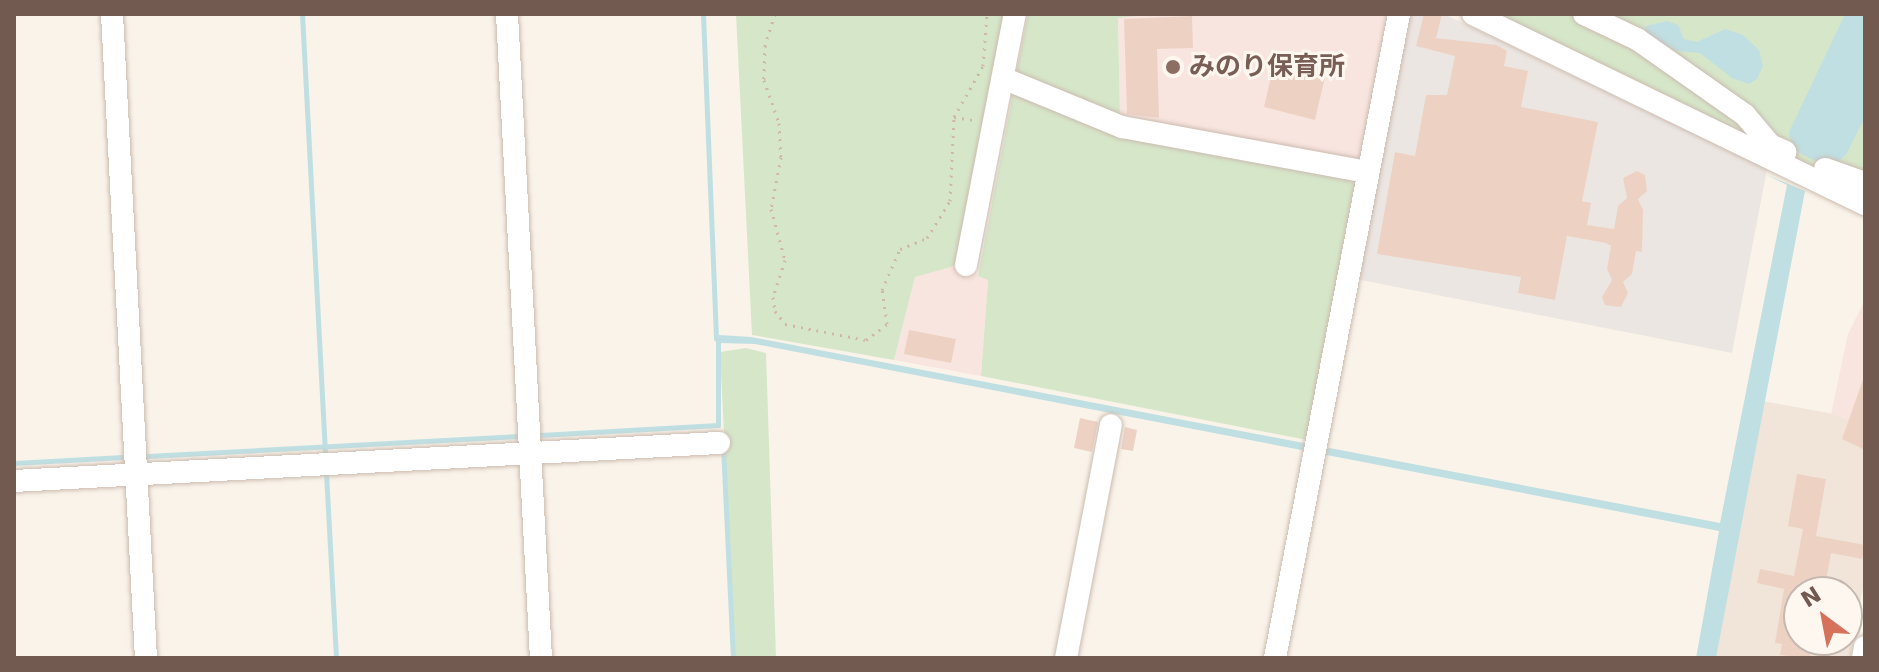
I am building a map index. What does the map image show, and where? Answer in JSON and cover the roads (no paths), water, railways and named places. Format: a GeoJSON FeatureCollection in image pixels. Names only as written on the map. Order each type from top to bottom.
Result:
{"type":"FeatureCollection","features":[{"type":"Feature","properties":{"kind":"street"},"geometry":{"type":"LineString","coordinates":[[112,14],[146,658]]}},
{"type":"Feature","properties":{"kind":"street"},"geometry":{"type":"LineString","coordinates":[[507,14],[541,658]]}},
{"type":"Feature","properties":{"kind":"street"},"geometry":{"type":"LineString","coordinates":[[966,265],[1015,14]]}},
{"type":"Feature","properties":{"kind":"street"},"geometry":{"type":"LineString","coordinates":[[1275,658],[1399,14]]}},
{"type":"Feature","properties":{"kind":"street"},"geometry":{"type":"LineString","coordinates":[[1473,14],[1865,204]]}},
{"type":"Feature","properties":{"kind":"street"},"geometry":{"type":"LineString","coordinates":[[1584,14],[1637,39],[1745,115],[1770,145],[1865,183]]}},
{"type":"Feature","properties":{"kind":"street"},"geometry":{"type":"LineString","coordinates":[[1003,78],[1122,127],[1368,172]]}},
{"type":"Feature","properties":{"kind":"street"},"geometry":{"type":"LineString","coordinates":[[1066,658],[1111,425]]}},
{"type":"Feature","properties":{"kind":"street"},"geometry":{"type":"LineString","coordinates":[[14,481],[719,443]]}},
{"type":"Feature","properties":{"kind":"street"},"geometry":{"type":"LineString","coordinates":[[1863,658],[1865,647]]}},
{"type":"Feature","properties":{"kind":"water"},"geometry":{"type":"Polygon","coordinates":[[[1845,14],[1865,14],[1865,117],[1846,155],[1830,168],[1793,150],[1789,132],[1845,14]]]}},
{"type":"Feature","properties":{"kind":"water"},"geometry":{"type":"Polygon","coordinates":[[[1667,21],[1678,25],[1684,39],[1697,42],[1725,29],[1743,35],[1759,50],[1763,66],[1757,79],[1749,84],[1732,78],[1700,53],[1677,51],[1646,36],[1646,26],[1667,21]]]}},
{"type":"Feature","properties":{"kind":"water"},"geometry":{"type":"Polygon","coordinates":[[[1765,174],[1805,191],[1716,658],[1696,658],[1719,531],[755,344],[719,343],[719,335],[751,337],[1720,523],[1787,185],[1765,174]]]}},
{"type":"Feature","properties":{"kind":"waterway"},"geometry":{"type":"LineString","coordinates":[[302,14],[325,457]]}},
{"type":"Feature","properties":{"kind":"waterway"},"geometry":{"type":"LineString","coordinates":[[703,14],[716,339]]}},
{"type":"Feature","properties":{"kind":"waterway"},"geometry":{"type":"LineString","coordinates":[[540,435],[718,425],[718,339]]}},
{"type":"Feature","properties":{"kind":"waterway"},"geometry":{"type":"LineString","coordinates":[[148,456],[519,436]]}},
{"type":"Feature","properties":{"kind":"waterway"},"geometry":{"type":"LineString","coordinates":[[723,447],[733,658]]}},
{"type":"Feature","properties":{"kind":"waterway"},"geometry":{"type":"LineString","coordinates":[[14,463],[123,457]]}},
{"type":"Feature","properties":{"kind":"waterway"},"geometry":{"type":"LineString","coordinates":[[326,473],[336,658]]}},
{"type":"Feature","properties":{"kind":"place","name":"みのり保育所"},"geometry":{"type":"Point","coordinates":[1173,67]}}]}
